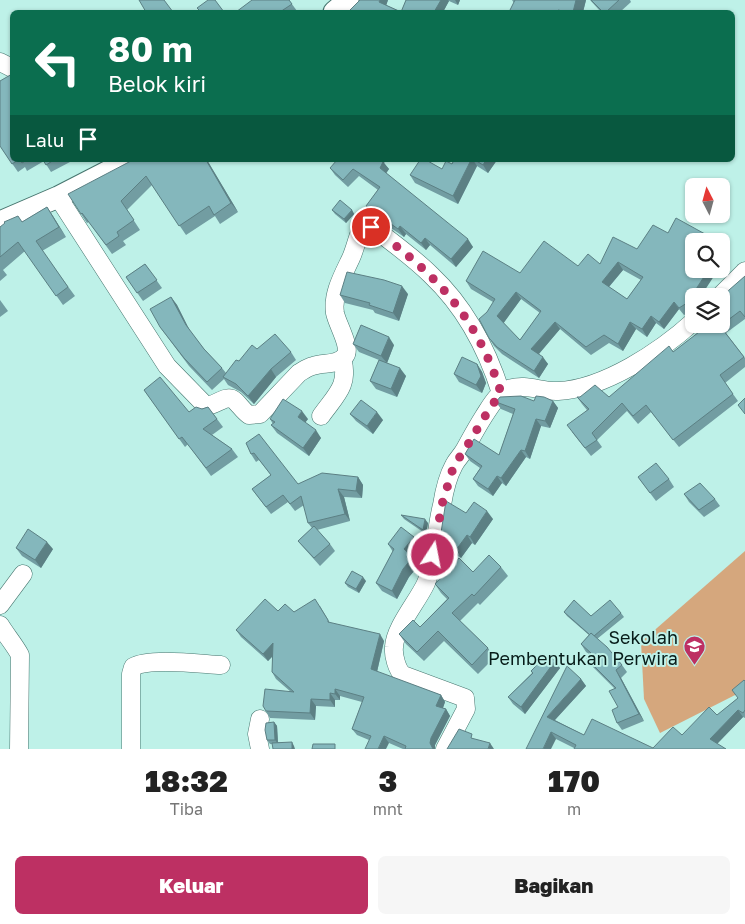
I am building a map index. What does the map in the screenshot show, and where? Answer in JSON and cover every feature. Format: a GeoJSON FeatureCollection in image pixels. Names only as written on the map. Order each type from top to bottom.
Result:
{"type":"FeatureCollection","features":[{"type":"Feature","properties":{"kind":"street"},"geometry":{"type":"LineString","coordinates":[[336,10],[348,0]]}},
{"type":"Feature","properties":{"kind":"street"},"geometry":{"type":"LineString","coordinates":[[0,222],[58,197],[106,165],[120,162]]}},
{"type":"Feature","properties":{"kind":"street"},"geometry":{"type":"LineString","coordinates":[[58,197],[167,366],[206,406],[214,406],[227,398],[232,398],[249,415],[260,414],[307,368],[314,365],[334,363],[347,355],[348,348],[335,315],[336,293],[361,229],[371,227],[432,276],[458,306],[476,333],[501,393]]}},
{"type":"Feature","properties":{"kind":"street"},"geometry":{"type":"LineString","coordinates":[[728,288],[745,271]]}},
{"type":"Feature","properties":{"kind":"street"},"geometry":{"type":"LineString","coordinates":[[445,749],[466,709],[465,698],[403,675],[399,670],[394,648],[404,620],[426,582],[436,542],[442,504],[454,465],[481,420],[501,393],[509,389],[527,386],[557,391],[580,387],[620,373],[678,336],[685,329]]}},
{"type":"Feature","properties":{"kind":"street"},"geometry":{"type":"LineString","coordinates":[[321,416],[344,383],[345,369],[342,359]]}},
{"type":"Feature","properties":{"kind":"street"},"geometry":{"type":"LineString","coordinates":[[0,605],[23,574]]}},
{"type":"Feature","properties":{"kind":"street"},"geometry":{"type":"LineString","coordinates":[[0,625],[14,642],[20,655],[19,749]]}},
{"type":"Feature","properties":{"kind":"street"},"geometry":{"type":"LineString","coordinates":[[131,749],[131,674],[133,667],[138,663],[166,662],[222,665]]}},
{"type":"Feature","properties":{"kind":"street"},"geometry":{"type":"LineString","coordinates":[[260,719],[257,734],[260,749]]}},
{"type":"Feature","properties":{"kind":"shaded area","name":"Sekolah Pembentukan Perwira"},"geometry":{"type":"Polygon","coordinates":[[[745,551],[745,690],[660,733],[644,699],[641,642],[745,551]]]}},
{"type":"Feature","properties":{"kind":"building"},"geometry":{"type":"Polygon","coordinates":[[[139,0],[164,0],[172,10],[145,10],[139,0]]]}},
{"type":"Feature","properties":{"kind":"building"},"geometry":{"type":"Polygon","coordinates":[[[208,0],[215,0],[222,10],[199,10],[197,8],[208,0]]]}},
{"type":"Feature","properties":{"kind":"building"},"geometry":{"type":"Polygon","coordinates":[[[252,0],[289,0],[292,4],[283,10],[239,10],[252,0]]]}},
{"type":"Feature","properties":{"kind":"building"},"geometry":{"type":"Polygon","coordinates":[[[360,0],[380,0],[379,2],[397,10],[350,10],[360,0]]]}},
{"type":"Feature","properties":{"kind":"building"},"geometry":{"type":"Polygon","coordinates":[[[406,0],[441,0],[435,10],[402,10],[406,0]]]}},
{"type":"Feature","properties":{"kind":"building"},"geometry":{"type":"Polygon","coordinates":[[[515,0],[576,0],[574,10],[510,10],[515,0]]]}},
{"type":"Feature","properties":{"kind":"building"},"geometry":{"type":"Polygon","coordinates":[[[591,0],[619,0],[608,10],[601,10],[591,0]]]}},
{"type":"Feature","properties":{"kind":"building"},"geometry":{"type":"Polygon","coordinates":[[[10,75],[10,161],[0,146],[0,81],[10,75]]]}},
{"type":"Feature","properties":{"kind":"building"},"geometry":{"type":"Polygon","coordinates":[[[128,162],[207,162],[231,203],[214,215],[209,206],[179,226],[146,176],[121,201],[134,220],[117,232],[119,236],[106,245],[81,214],[68,194],[128,162]]]}},
{"type":"Feature","properties":{"kind":"building"},"geometry":{"type":"Polygon","coordinates":[[[335,162],[383,162],[380,168],[468,239],[451,259],[425,238],[421,243],[400,226],[398,229],[366,206],[380,187],[353,169],[343,180],[330,168],[335,162]]]}},
{"type":"Feature","properties":{"kind":"building"},"geometry":{"type":"Polygon","coordinates":[[[419,162],[430,162],[442,169],[446,162],[452,164],[453,162],[470,162],[453,196],[410,175],[419,162]]]}},
{"type":"Feature","properties":{"kind":"building"},"geometry":{"type":"Polygon","coordinates":[[[340,200],[352,210],[344,219],[332,210],[340,200]]]}},
{"type":"Feature","properties":{"kind":"building"},"geometry":{"type":"Polygon","coordinates":[[[47,207],[59,227],[36,241],[68,287],[56,296],[18,242],[0,257],[0,227],[4,222],[18,216],[22,222],[47,207]]]}},
{"type":"Feature","properties":{"kind":"building"},"geometry":{"type":"Polygon","coordinates":[[[676,218],[703,233],[685,233],[685,278],[703,278],[697,288],[685,288],[685,304],[679,308],[674,302],[659,322],[651,316],[642,329],[630,322],[618,344],[604,335],[586,347],[555,322],[531,349],[543,357],[534,371],[497,347],[489,338],[479,319],[487,312],[495,299],[466,281],[483,251],[520,273],[544,241],[578,266],[588,254],[600,264],[613,237],[637,249],[653,225],[668,233],[676,218]],[[618,262],[602,282],[627,299],[643,277],[618,262]],[[516,292],[497,316],[520,340],[541,311],[516,292]]]}},
{"type":"Feature","properties":{"kind":"building"},"geometry":{"type":"Polygon","coordinates":[[[145,264],[157,280],[137,293],[126,277],[145,264]]]}},
{"type":"Feature","properties":{"kind":"building"},"geometry":{"type":"Polygon","coordinates":[[[347,272],[402,286],[393,313],[369,305],[370,303],[340,295],[347,272]]]}},
{"type":"Feature","properties":{"kind":"building"},"geometry":{"type":"Polygon","coordinates":[[[745,276],[745,317],[740,311],[730,318],[730,289],[745,276]]]}},
{"type":"Feature","properties":{"kind":"building"},"geometry":{"type":"Polygon","coordinates":[[[171,297],[186,325],[204,349],[222,368],[207,382],[184,358],[160,327],[150,309],[171,297]]]}},
{"type":"Feature","properties":{"kind":"building"},"geometry":{"type":"Polygon","coordinates":[[[361,325],[389,337],[381,356],[353,344],[361,325]]]}},
{"type":"Feature","properties":{"kind":"building"},"geometry":{"type":"Polygon","coordinates":[[[698,333],[725,333],[744,357],[720,375],[733,394],[673,440],[646,405],[633,416],[622,403],[592,433],[597,440],[585,448],[567,425],[589,409],[577,397],[580,397],[595,385],[609,397],[669,346],[673,352],[698,333]]]}},
{"type":"Feature","properties":{"kind":"building"},"geometry":{"type":"Polygon","coordinates":[[[275,334],[291,352],[271,369],[248,396],[236,384],[223,377],[236,360],[239,361],[252,345],[257,349],[275,334]]]}},
{"type":"Feature","properties":{"kind":"building"},"geometry":{"type":"Polygon","coordinates":[[[462,357],[477,364],[481,376],[476,385],[454,374],[462,357]]]}},
{"type":"Feature","properties":{"kind":"building"},"geometry":{"type":"Polygon","coordinates":[[[379,360],[400,368],[391,389],[370,381],[379,360]]]}},
{"type":"Feature","properties":{"kind":"building"},"geometry":{"type":"Polygon","coordinates":[[[160,377],[189,412],[196,407],[202,409],[208,407],[217,419],[203,429],[232,449],[206,468],[182,437],[179,439],[144,390],[160,377]]]}},
{"type":"Feature","properties":{"kind":"building"},"geometry":{"type":"Polygon","coordinates":[[[521,396],[534,401],[536,396],[553,401],[545,421],[536,419],[525,451],[521,450],[501,478],[497,476],[488,489],[473,479],[482,466],[465,454],[474,439],[499,455],[515,409],[496,402],[500,397],[521,396]]]}},
{"type":"Feature","properties":{"kind":"building"},"geometry":{"type":"Polygon","coordinates":[[[745,398],[745,414],[738,405],[745,398]]]}},
{"type":"Feature","properties":{"kind":"building"},"geometry":{"type":"Polygon","coordinates":[[[283,399],[302,411],[298,417],[316,430],[303,448],[271,425],[275,422],[270,419],[283,399]]]}},
{"type":"Feature","properties":{"kind":"building"},"geometry":{"type":"Polygon","coordinates":[[[361,400],[377,412],[367,426],[350,414],[361,400]]]}},
{"type":"Feature","properties":{"kind":"building"},"geometry":{"type":"Polygon","coordinates":[[[259,434],[298,484],[322,473],[358,477],[356,491],[338,489],[345,514],[308,523],[301,496],[290,504],[283,495],[266,507],[252,489],[271,475],[254,453],[251,454],[246,443],[259,434]]]}},
{"type":"Feature","properties":{"kind":"building"},"geometry":{"type":"Polygon","coordinates":[[[656,463],[669,479],[650,493],[638,477],[656,463]]]}},
{"type":"Feature","properties":{"kind":"building"},"geometry":{"type":"Polygon","coordinates":[[[700,483],[715,499],[699,510],[684,494],[700,483]]]}},
{"type":"Feature","properties":{"kind":"building"},"geometry":{"type":"Polygon","coordinates":[[[446,501],[466,513],[474,502],[487,511],[470,537],[467,535],[456,550],[440,539],[446,501]]]}},
{"type":"Feature","properties":{"kind":"building"},"geometry":{"type":"Polygon","coordinates":[[[401,515],[425,519],[423,530],[401,515]]]}},
{"type":"Feature","properties":{"kind":"building"},"geometry":{"type":"Polygon","coordinates":[[[314,526],[330,544],[314,558],[298,541],[314,526]]]}},
{"type":"Feature","properties":{"kind":"building"},"geometry":{"type":"Polygon","coordinates":[[[401,527],[414,537],[404,549],[413,557],[403,569],[392,591],[376,583],[394,549],[388,544],[401,527]]]}},
{"type":"Feature","properties":{"kind":"building"},"geometry":{"type":"Polygon","coordinates":[[[28,529],[47,542],[35,560],[16,548],[28,529]]]}},
{"type":"Feature","properties":{"kind":"building"},"geometry":{"type":"Polygon","coordinates":[[[489,555],[501,567],[474,596],[472,594],[452,613],[488,648],[472,665],[438,631],[417,652],[399,634],[413,620],[420,627],[449,598],[435,584],[459,558],[473,572],[489,555]]]}},
{"type":"Feature","properties":{"kind":"building"},"geometry":{"type":"Polygon","coordinates":[[[352,571],[363,577],[356,589],[345,583],[352,571]]]}},
{"type":"Feature","properties":{"kind":"building"},"geometry":{"type":"Polygon","coordinates":[[[265,599],[278,611],[285,604],[294,612],[315,599],[328,622],[380,634],[371,669],[441,695],[436,706],[446,709],[431,738],[430,743],[433,749],[405,749],[406,746],[384,736],[378,749],[365,749],[371,736],[352,729],[364,697],[335,689],[335,694],[330,693],[330,700],[311,699],[310,713],[266,711],[263,706],[265,689],[294,692],[272,672],[273,643],[263,654],[236,630],[265,599]]]}},
{"type":"Feature","properties":{"kind":"building"},"geometry":{"type":"Polygon","coordinates":[[[574,600],[591,616],[610,600],[621,613],[594,636],[591,633],[590,635],[564,612],[574,600]]]}},
{"type":"Feature","properties":{"kind":"building"},"geometry":{"type":"Polygon","coordinates":[[[591,633],[607,647],[622,665],[616,670],[639,714],[617,723],[612,710],[618,707],[609,691],[616,688],[586,658],[591,653],[581,644],[591,633]]]}},
{"type":"Feature","properties":{"kind":"building"},"geometry":{"type":"Polygon","coordinates":[[[549,656],[555,661],[521,707],[508,697],[533,673],[531,671],[541,661],[543,662],[549,656]]]}},
{"type":"Feature","properties":{"kind":"building"},"geometry":{"type":"Polygon","coordinates":[[[567,666],[581,679],[547,717],[584,735],[592,719],[653,748],[673,727],[682,735],[709,707],[717,715],[738,698],[732,690],[744,680],[745,710],[743,713],[738,710],[710,739],[726,749],[574,749],[576,745],[551,732],[543,749],[526,749],[567,666]]]}},
{"type":"Feature","properties":{"kind":"building"},"geometry":{"type":"Polygon","coordinates":[[[274,722],[275,740],[267,740],[266,723],[274,722]]]}},
{"type":"Feature","properties":{"kind":"building"},"geometry":{"type":"Polygon","coordinates":[[[459,729],[472,734],[471,738],[490,743],[488,749],[447,749],[459,729]]]}},
{"type":"Feature","properties":{"kind":"building"},"geometry":{"type":"Polygon","coordinates":[[[292,742],[292,749],[273,749],[272,743],[292,742]]]}},
{"type":"Feature","properties":{"kind":"building"},"geometry":{"type":"Polygon","coordinates":[[[313,744],[335,744],[335,749],[312,749],[313,744]]]}},
{"type":"Feature","properties":{"kind":"place","name":"Sekolah Pembentukan Perwira"},"geometry":{"type":"Point","coordinates":[694,666]}},
{"type":"Feature","properties":{"kind":"route"},"geometry":{"type":"LineString","coordinates":[[371,227],[432,276],[458,306],[476,333],[501,393],[477,427],[454,465],[442,504],[433,555]]}}]}
